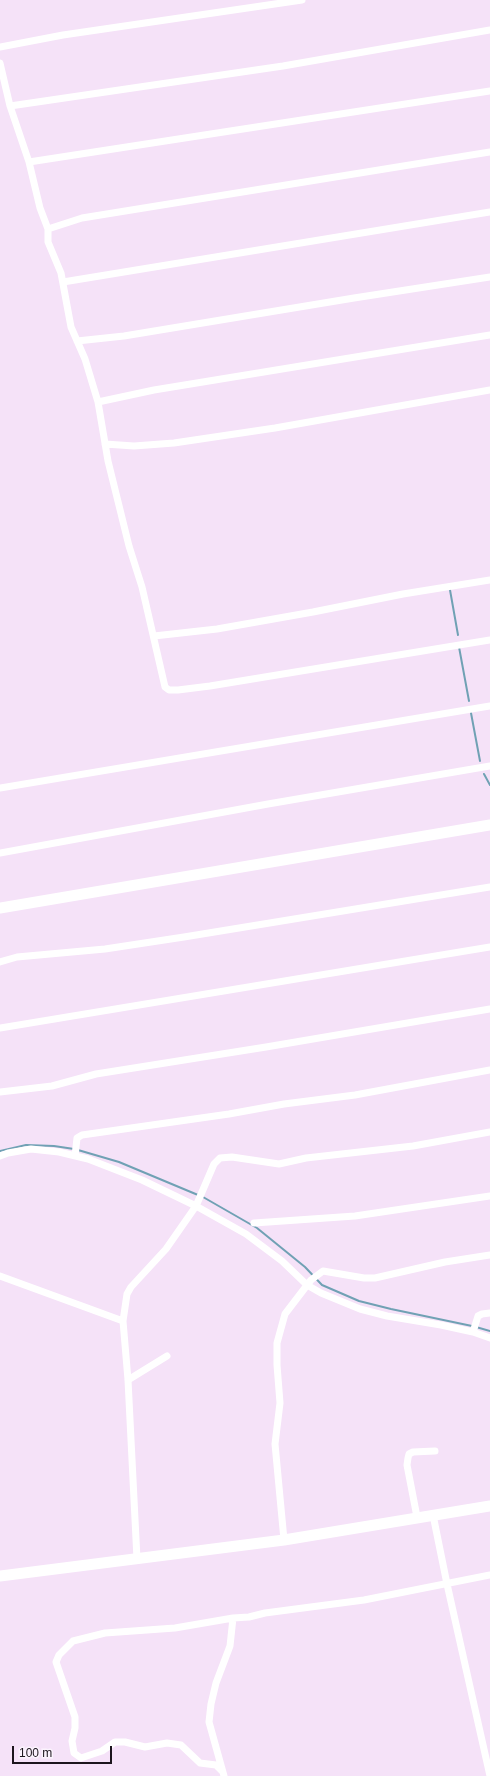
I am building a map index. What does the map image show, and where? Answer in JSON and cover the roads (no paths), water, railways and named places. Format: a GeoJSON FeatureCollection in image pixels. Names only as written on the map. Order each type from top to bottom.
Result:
{"type":"FeatureCollection","features":[{"type":"Feature","properties":{"kind":"main road"},"geometry":{"type":"LineString","coordinates":[[0,908],[490,824]]}},
{"type":"Feature","properties":{"kind":"main road"},"geometry":{"type":"LineString","coordinates":[[0,1576],[284,1540],[490,1506]]}},
{"type":"Feature","properties":{"kind":"street"},"geometry":{"type":"LineString","coordinates":[[0,47],[302,0]]}},
{"type":"Feature","properties":{"kind":"street"},"geometry":{"type":"LineString","coordinates":[[10,106],[284,66],[490,30]]}},
{"type":"Feature","properties":{"kind":"street"},"geometry":{"type":"LineString","coordinates":[[0,63],[10,106],[29,162],[40,208],[48,229],[48,242],[63,282],[71,328],[98,402],[105,444],[154,636],[165,687],[169,690],[210,686],[490,640]]}},
{"type":"Feature","properties":{"kind":"street"},"geometry":{"type":"LineString","coordinates":[[29,162],[490,91]]}},
{"type":"Feature","properties":{"kind":"street"},"geometry":{"type":"LineString","coordinates":[[48,229],[82,218],[490,152]]}},
{"type":"Feature","properties":{"kind":"street"},"geometry":{"type":"LineString","coordinates":[[63,282],[490,212]]}},
{"type":"Feature","properties":{"kind":"street"},"geometry":{"type":"LineString","coordinates":[[77,341],[124,336],[490,277]]}},
{"type":"Feature","properties":{"kind":"street"},"geometry":{"type":"LineString","coordinates":[[98,402],[154,390],[490,335]]}},
{"type":"Feature","properties":{"kind":"street"},"geometry":{"type":"LineString","coordinates":[[105,444],[134,446],[174,443],[275,428],[490,390]]}},
{"type":"Feature","properties":{"kind":"street"},"geometry":{"type":"LineString","coordinates":[[154,636],[217,629],[403,594],[490,580]]}},
{"type":"Feature","properties":{"kind":"street"},"geometry":{"type":"LineString","coordinates":[[0,788],[490,706]]}},
{"type":"Feature","properties":{"kind":"street"},"geometry":{"type":"LineString","coordinates":[[0,853],[268,804],[490,766]]}},
{"type":"Feature","properties":{"kind":"street"},"geometry":{"type":"LineString","coordinates":[[0,962],[17,957],[105,949],[184,937],[490,887]]}},
{"type":"Feature","properties":{"kind":"street"},"geometry":{"type":"LineString","coordinates":[[0,1028],[490,947]]}},
{"type":"Feature","properties":{"kind":"street"},"geometry":{"type":"LineString","coordinates":[[0,1092],[52,1086],[96,1074],[490,1009]]}},
{"type":"Feature","properties":{"kind":"street"},"geometry":{"type":"LineString","coordinates":[[75,1156],[77,1138],[82,1135],[229,1114],[284,1104],[355,1095],[490,1070]]}},
{"type":"Feature","properties":{"kind":"street"},"geometry":{"type":"LineString","coordinates":[[137,1559],[128,1380],[123,1321],[127,1294],[131,1287],[166,1249],[196,1206],[214,1164],[220,1158],[232,1157],[279,1164],[306,1158],[420,1145],[490,1132]]}},
{"type":"Feature","properties":{"kind":"street"},"geometry":{"type":"LineString","coordinates":[[0,1156],[31,1149],[59,1152],[75,1156],[142,1180],[196,1206],[246,1234],[282,1261],[321,1294],[360,1309],[474,1328],[490,1338]]}},
{"type":"Feature","properties":{"kind":"street"},"geometry":{"type":"LineString","coordinates":[[254,1223],[355,1216],[490,1196]]}},
{"type":"Feature","properties":{"kind":"street"},"geometry":{"type":"LineString","coordinates":[[284,1540],[275,1444],[280,1403],[277,1365],[278,1343],[285,1314],[309,1283],[322,1271],[330,1271],[364,1278],[375,1278],[445,1262],[490,1255]]}},
{"type":"Feature","properties":{"kind":"street"},"geometry":{"type":"LineString","coordinates":[[0,1276],[123,1321]]}},
{"type":"Feature","properties":{"kind":"street"},"geometry":{"type":"LineString","coordinates":[[474,1328],[478,1316],[490,1313]]}},
{"type":"Feature","properties":{"kind":"street"},"geometry":{"type":"LineString","coordinates":[[128,1380],[167,1356]]}},
{"type":"Feature","properties":{"kind":"street"},"geometry":{"type":"LineString","coordinates":[[417,1517],[408,1471],[409,1454],[413,1452],[435,1451]]}},
{"type":"Feature","properties":{"kind":"street"},"geometry":{"type":"LineString","coordinates":[[433,1515],[490,1776]]}},
{"type":"Feature","properties":{"kind":"street"},"geometry":{"type":"LineString","coordinates":[[223,1774],[216,1765],[200,1763],[181,1745],[167,1743],[146,1747],[125,1742],[115,1742],[102,1751],[81,1758],[74,1753],[72,1741],[75,1728],[75,1717],[56,1662],[59,1655],[73,1641],[105,1633],[175,1628],[233,1618],[249,1617],[265,1613],[364,1600],[490,1575]]}},
{"type":"Feature","properties":{"kind":"street"},"geometry":{"type":"LineString","coordinates":[[223,1774],[210,1722],[210,1716],[216,1682],[230,1646],[233,1618]]}},
{"type":"Feature","properties":{"kind":"waterway"},"geometry":{"type":"LineString","coordinates":[[450,590],[458,635]]}},
{"type":"Feature","properties":{"kind":"waterway"},"geometry":{"type":"LineString","coordinates":[[459,647],[469,701]]}},
{"type":"Feature","properties":{"kind":"waterway"},"geometry":{"type":"LineString","coordinates":[[471,713],[480,761]]}},
{"type":"Feature","properties":{"kind":"waterway"},"geometry":{"type":"LineString","coordinates":[[484,774],[490,785]]}},
{"type":"Feature","properties":{"kind":"waterway"},"geometry":{"type":"LineString","coordinates":[[0,1151],[26,1145],[54,1146],[74,1149]]}},
{"type":"Feature","properties":{"kind":"waterway"},"geometry":{"type":"LineString","coordinates":[[78,1150],[119,1162],[198,1195]]}},
{"type":"Feature","properties":{"kind":"waterway"},"geometry":{"type":"LineString","coordinates":[[203,1197],[257,1228],[305,1267],[322,1285],[359,1301],[472,1326]]}},
{"type":"Feature","properties":{"kind":"waterway"},"geometry":{"type":"LineString","coordinates":[[476,1327],[490,1331]]}}]}
